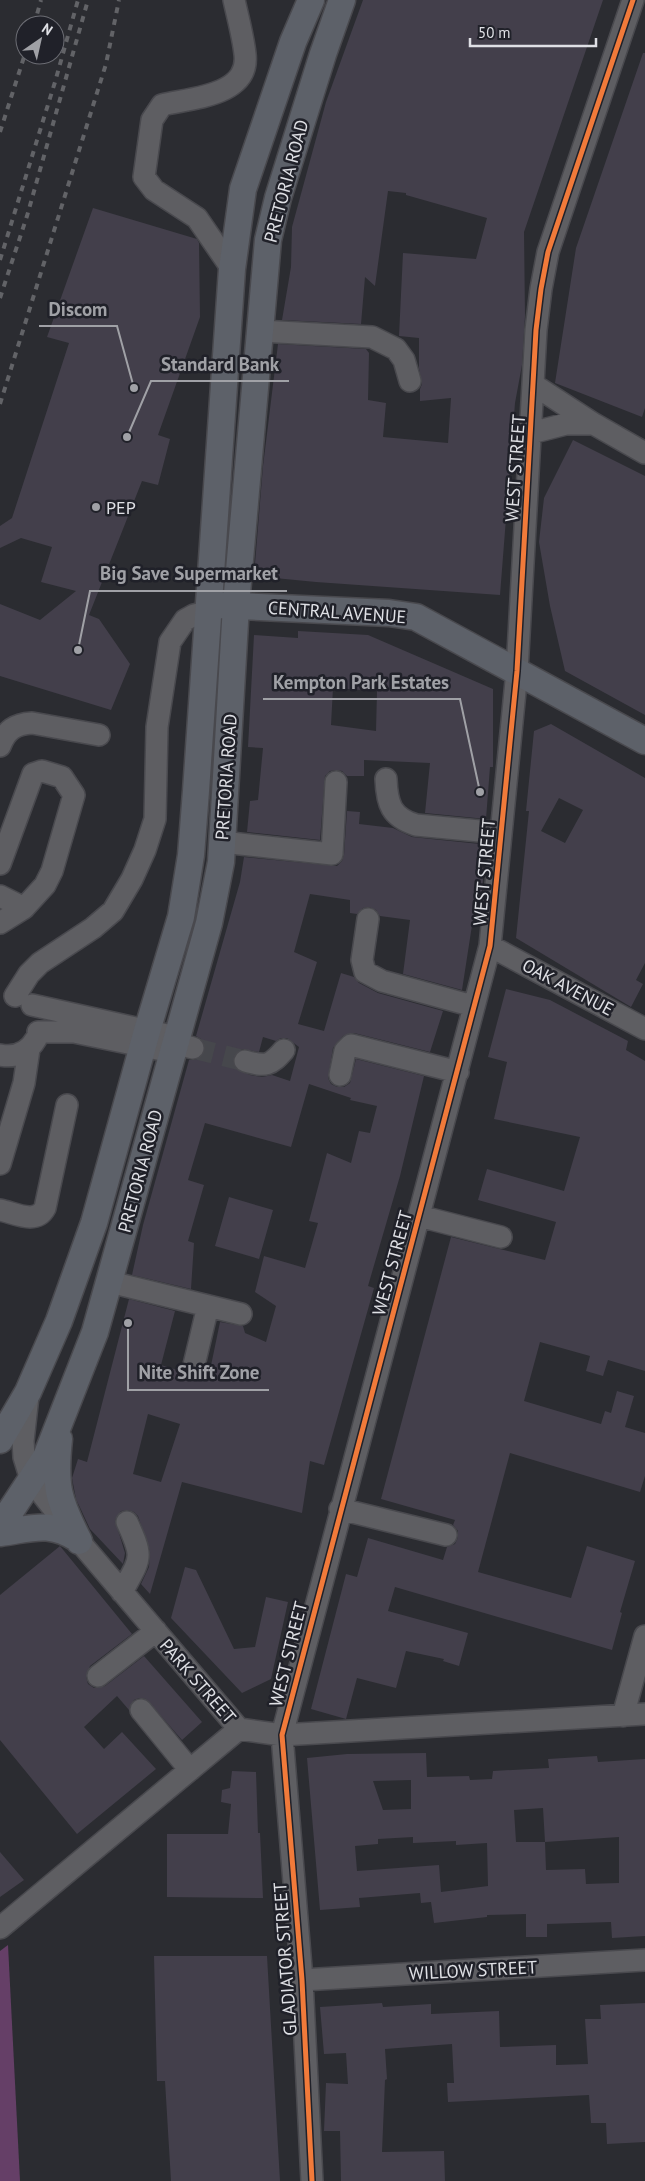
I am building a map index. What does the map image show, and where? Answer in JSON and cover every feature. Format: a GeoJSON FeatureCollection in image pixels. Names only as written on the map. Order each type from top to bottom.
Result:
{"type":"FeatureCollection","features":[{"type":"Feature","properties":{"kind":"main road","name":"PRETORIA ROAD"},"geometry":{"type":"LineString","coordinates":[[0,1440],[28,1392],[59,1321],[94,1223],[181,917],[191,855],[232,269],[243,189],[293,42],[311,0]]}},
{"type":"Feature","properties":{"kind":"main road","name":"PRETORIA ROAD"},"geometry":{"type":"LineString","coordinates":[[0,1527],[46,1457],[95,1332],[179,1045],[209,923],[221,862],[236,605],[268,240],[278,198],[322,54],[340,5]]}},
{"type":"Feature","properties":{"kind":"main road","name":"CENTRAL AVENUE"},"geometry":{"type":"LineString","coordinates":[[208,609],[236,605],[389,613],[416,617],[645,741]]}},
{"type":"Feature","properties":{"kind":"main road"},"geometry":{"type":"LineString","coordinates":[[61,1421],[57,1459],[58,1489],[60,1502],[78,1540]]}},
{"type":"Feature","properties":{"kind":"main road"},"geometry":{"type":"LineString","coordinates":[[0,1533],[44,1526],[66,1532],[78,1540]]}},
{"type":"Feature","properties":{"kind":"street"},"geometry":{"type":"LineString","coordinates":[[232,269],[197,218],[154,190],[144,177],[152,120],[162,105],[223,90],[236,82],[243,72],[245,55],[234,0]]}},
{"type":"Feature","properties":{"kind":"street"},"geometry":{"type":"LineString","coordinates":[[311,0],[340,5]]}},
{"type":"Feature","properties":{"kind":"street","name":"WEST STREET"},"geometry":{"type":"LineString","coordinates":[[282,1734],[490,946],[517,671],[536,330],[541,289],[548,252],[633,0]]}},
{"type":"Feature","properties":{"kind":"street"},"geometry":{"type":"LineString","coordinates":[[260,331],[372,337],[396,349],[404,360],[410,381]]}},
{"type":"Feature","properties":{"kind":"street"},"geometry":{"type":"LineString","coordinates":[[534,385],[594,424],[645,453]]}},
{"type":"Feature","properties":{"kind":"street"},"geometry":{"type":"LineString","coordinates":[[531,433],[566,424],[594,424]]}},
{"type":"Feature","properties":{"kind":"street"},"geometry":{"type":"LineString","coordinates":[[16,999],[29,974],[40,962],[93,928],[113,911],[132,879],[145,850],[155,819],[157,727],[170,642],[185,620],[208,609]]}},
{"type":"Feature","properties":{"kind":"street"},"geometry":{"type":"LineString","coordinates":[[0,746],[9,730],[21,724],[32,723],[99,735]]}},
{"type":"Feature","properties":{"kind":"street"},"geometry":{"type":"LineString","coordinates":[[0,864],[33,774],[42,770],[62,777],[74,795],[52,871],[45,886],[24,908],[0,923]]}},
{"type":"Feature","properties":{"kind":"street"},"geometry":{"type":"LineString","coordinates":[[386,779],[387,798],[394,812],[405,822],[416,825],[501,833]]}},
{"type":"Feature","properties":{"kind":"street"},"geometry":{"type":"LineString","coordinates":[[222,842],[332,854],[336,782]]}},
{"type":"Feature","properties":{"kind":"street"},"geometry":{"type":"LineString","coordinates":[[0,896],[24,908]]}},
{"type":"Feature","properties":{"kind":"street"},"geometry":{"type":"LineString","coordinates":[[368,919],[362,960],[365,972],[382,981],[473,1006]]}},
{"type":"Feature","properties":{"kind":"street","name":"OAK AVENUE"},"geometry":{"type":"LineString","coordinates":[[490,946],[645,1029]]}},
{"type":"Feature","properties":{"kind":"street"},"geometry":{"type":"LineString","coordinates":[[16,999],[145,1039]]}},
{"type":"Feature","properties":{"kind":"street"},"geometry":{"type":"LineString","coordinates":[[0,1164],[24,1083],[34,1041],[37,1014],[16,999]]}},
{"type":"Feature","properties":{"kind":"street"},"geometry":{"type":"LineString","coordinates":[[20,1097],[1,1055],[20,1054],[34,1041],[74,1032],[145,1039],[179,1045]]}},
{"type":"Feature","properties":{"kind":"street"},"geometry":{"type":"LineString","coordinates":[[340,1075],[345,1051],[351,1045],[458,1072]]}},
{"type":"Feature","properties":{"kind":"street"},"geometry":{"type":"LineString","coordinates":[[245,1062],[266,1065],[275,1060],[284,1050]]}},
{"type":"Feature","properties":{"kind":"street"},"geometry":{"type":"LineString","coordinates":[[0,1210],[34,1218],[41,1215],[45,1208],[67,1105]]}},
{"type":"Feature","properties":{"kind":"street"},"geometry":{"type":"LineString","coordinates":[[419,1216],[500,1237]]}},
{"type":"Feature","properties":{"kind":"street"},"geometry":{"type":"LineString","coordinates":[[110,1282],[242,1314]]}},
{"type":"Feature","properties":{"kind":"street"},"geometry":{"type":"LineString","coordinates":[[194,1365],[208,1306]]}},
{"type":"Feature","properties":{"kind":"street","name":"PARK STREET"},"geometry":{"type":"LineString","coordinates":[[28,1392],[23,1441],[24,1456],[31,1480],[78,1540],[239,1729],[282,1734],[645,1714]]}},
{"type":"Feature","properties":{"kind":"street"},"geometry":{"type":"LineString","coordinates":[[340,1509],[446,1535]]}},
{"type":"Feature","properties":{"kind":"street"},"geometry":{"type":"LineString","coordinates":[[122,1592],[137,1564],[139,1553],[128,1522]]}},
{"type":"Feature","properties":{"kind":"street"},"geometry":{"type":"LineString","coordinates":[[98,1676],[156,1631]]}},
{"type":"Feature","properties":{"kind":"street"},"geometry":{"type":"LineString","coordinates":[[624,1716],[645,1636]]}},
{"type":"Feature","properties":{"kind":"street"},"geometry":{"type":"LineString","coordinates":[[141,1710],[190,1770]]}},
{"type":"Feature","properties":{"kind":"street"},"geometry":{"type":"LineString","coordinates":[[0,1928],[239,1729]]}},
{"type":"Feature","properties":{"kind":"street","name":"GLADIATOR STREET"},"geometry":{"type":"LineString","coordinates":[[282,1734],[302,1980],[312,2181]]}},
{"type":"Feature","properties":{"kind":"street","name":"WILLOW STREET"},"geometry":{"type":"LineString","coordinates":[[302,1980],[645,1960]]}},
{"type":"Feature","properties":{"kind":"shaded area"},"geometry":{"type":"Polygon","coordinates":[[[8,1945],[20,2181],[0,2181],[0,1951],[8,1945]]]}},
{"type":"Feature","properties":{"kind":"building"},"geometry":{"type":"Polygon","coordinates":[[[363,0],[603,0],[524,232],[525,316],[522,365],[515,403],[500,595],[254,576],[263,466],[278,344],[366,349],[369,353],[368,400],[386,403],[383,437],[448,443],[451,398],[420,401],[422,384],[419,368],[419,338],[399,336],[403,253],[476,259],[487,218],[406,195],[406,193],[388,191],[375,286],[365,277],[361,324],[282,320],[291,267],[292,227],[326,102],[363,0]]]}},
{"type":"Feature","properties":{"kind":"building"},"geometry":{"type":"Polygon","coordinates":[[[643,53],[645,53],[645,408],[642,417],[555,383],[576,248],[643,53]]]}},
{"type":"Feature","properties":{"kind":"building"},"geometry":{"type":"Polygon","coordinates":[[[93,208],[197,239],[199,243],[200,317],[158,435],[170,439],[158,485],[142,481],[89,615],[99,619],[130,664],[111,710],[0,676],[0,604],[40,620],[76,591],[41,582],[52,547],[21,538],[0,548],[0,526],[12,518],[69,343],[47,337],[93,208]]]}},
{"type":"Feature","properties":{"kind":"building"},"geometry":{"type":"Polygon","coordinates":[[[573,440],[645,476],[645,715],[565,671],[550,606],[539,542],[544,498],[573,440]]]}},
{"type":"Feature","properties":{"kind":"building"},"geometry":{"type":"Polygon","coordinates":[[[298,631],[368,635],[493,689],[493,767],[490,767],[486,819],[425,813],[430,763],[364,760],[364,776],[347,776],[342,771],[336,770],[330,771],[325,776],[320,840],[247,832],[250,801],[258,800],[263,748],[248,747],[254,635],[298,638],[298,631]],[[333,688],[331,725],[376,731],[377,691],[333,688]]]}},
{"type":"Feature","properties":{"kind":"building"},"geometry":{"type":"Polygon","coordinates":[[[551,724],[645,778],[645,963],[636,980],[643,984],[631,1007],[516,938],[529,811],[526,811],[534,731],[551,724]],[[559,798],[541,831],[565,843],[583,810],[559,798]]]}},
{"type":"Feature","properties":{"kind":"building"},"geometry":{"type":"Polygon","coordinates":[[[347,811],[360,812],[359,824],[393,828],[412,837],[480,844],[477,867],[484,868],[482,891],[477,893],[462,990],[403,974],[410,920],[380,916],[376,910],[369,907],[363,908],[357,914],[350,913],[350,900],[310,894],[294,952],[317,962],[298,1024],[324,1031],[341,973],[354,977],[359,983],[378,993],[443,1011],[430,1052],[354,1033],[343,1036],[333,1048],[328,1078],[331,1084],[337,1087],[344,1087],[350,1083],[356,1059],[424,1076],[400,1176],[368,1286],[374,1288],[324,1465],[310,1461],[302,1513],[182,1482],[150,1594],[141,1584],[149,1567],[150,1551],[138,1516],[128,1510],[121,1511],[115,1520],[125,1553],[123,1564],[90,1529],[76,1499],[72,1478],[78,1459],[87,1462],[129,1299],[175,1311],[161,1365],[184,1372],[191,1377],[208,1380],[220,1322],[243,1326],[245,1333],[266,1342],[276,1306],[255,1292],[264,1256],[305,1268],[318,1223],[309,1221],[327,1153],[351,1163],[359,1131],[370,1133],[377,1106],[350,1100],[351,1098],[309,1084],[291,1147],[205,1123],[188,1180],[204,1185],[188,1241],[194,1243],[191,1289],[132,1275],[143,1225],[189,1060],[197,1060],[205,1052],[205,1044],[196,1036],[240,882],[244,857],[337,866],[342,861],[347,811]],[[263,1037],[259,1052],[242,1049],[236,1053],[233,1064],[236,1069],[250,1075],[262,1077],[272,1075],[290,1081],[299,1047],[287,1038],[281,1038],[276,1041],[263,1037]],[[148,1414],[133,1474],[161,1482],[180,1424],[148,1414]]]}},
{"type":"Feature","properties":{"kind":"building"},"geometry":{"type":"Polygon","coordinates":[[[506,989],[550,1000],[628,1041],[626,1050],[645,1061],[645,1371],[608,1360],[603,1376],[586,1371],[590,1356],[540,1342],[524,1401],[601,1424],[605,1411],[611,1413],[617,1391],[634,1396],[625,1427],[645,1433],[645,1476],[640,1492],[510,1453],[478,1572],[571,1598],[587,1546],[635,1561],[620,1612],[622,1613],[612,1650],[395,1587],[388,1611],[468,1633],[459,1666],[443,1661],[444,1659],[406,1651],[396,1688],[357,1678],[346,1719],[311,1709],[346,1574],[357,1577],[368,1538],[443,1560],[447,1547],[455,1544],[458,1537],[458,1531],[453,1525],[455,1520],[381,1499],[451,1237],[545,1260],[556,1222],[478,1200],[487,1169],[564,1191],[580,1137],[494,1119],[507,1062],[488,1057],[506,989]]]}},
{"type":"Feature","properties":{"kind":"building"},"geometry":{"type":"Polygon","coordinates":[[[229,1197],[273,1210],[259,1259],[215,1246],[229,1197]]]}},
{"type":"Feature","properties":{"kind":"building"},"geometry":{"type":"Polygon","coordinates":[[[60,1546],[132,1634],[90,1666],[86,1677],[88,1684],[94,1688],[105,1686],[144,1656],[202,1722],[182,1740],[146,1699],[139,1698],[134,1700],[129,1710],[117,1696],[84,1727],[104,1749],[122,1732],[156,1769],[77,1834],[0,1740],[0,1595],[60,1546]]]}},
{"type":"Feature","properties":{"kind":"building"},"geometry":{"type":"Polygon","coordinates":[[[185,1567],[196,1570],[234,1649],[255,1647],[266,1597],[288,1602],[271,1679],[242,1693],[171,1618],[185,1567]]]}},
{"type":"Feature","properties":{"kind":"building"},"geometry":{"type":"Polygon","coordinates":[[[426,1753],[427,1777],[469,1776],[470,1780],[492,1779],[493,1771],[549,1768],[548,1759],[597,1756],[598,1762],[645,1759],[645,1936],[612,1938],[611,1922],[547,1924],[547,1937],[526,1937],[526,1914],[487,1915],[487,1917],[434,1923],[431,1902],[421,1903],[420,1893],[359,1898],[360,1907],[320,1910],[307,1758],[347,1754],[426,1753]],[[411,1780],[373,1781],[383,1810],[411,1809],[411,1780]],[[543,1808],[514,1810],[516,1842],[545,1842],[543,1808]],[[413,1837],[378,1839],[378,1844],[355,1846],[357,1871],[439,1865],[441,1892],[488,1886],[487,1843],[456,1845],[456,1841],[413,1843],[413,1837]],[[619,1837],[545,1842],[546,1870],[585,1869],[586,1884],[619,1883],[619,1837]]]}},
{"type":"Feature","properties":{"kind":"building"},"geometry":{"type":"Polygon","coordinates":[[[232,1771],[256,1772],[263,1898],[167,1897],[167,1834],[228,1834],[231,1804],[221,1802],[222,1790],[230,1788],[232,1771]]]}},
{"type":"Feature","properties":{"kind":"building"},"geometry":{"type":"Polygon","coordinates":[[[0,1852],[24,1880],[0,1897],[0,1852]]]}},
{"type":"Feature","properties":{"kind":"building"},"geometry":{"type":"Polygon","coordinates":[[[154,1956],[267,1956],[280,2181],[171,2181],[165,2081],[157,2081],[154,1956]]]}},
{"type":"Feature","properties":{"kind":"building"},"geometry":{"type":"Polygon","coordinates":[[[382,2003],[383,2007],[431,2004],[431,2014],[499,2011],[500,2047],[556,2045],[556,2065],[588,2064],[585,2019],[601,2019],[600,2005],[645,2003],[645,2142],[607,2144],[606,2123],[591,2123],[589,2095],[448,2102],[447,2083],[454,2083],[452,2044],[385,2049],[387,2079],[385,2080],[382,2152],[444,2151],[445,2181],[341,2181],[340,2131],[324,2131],[326,2083],[348,2084],[346,2053],[324,2054],[320,2007],[382,2003]]]}},
{"type":"Feature","properties":{"kind":"tunnel"},"geometry":{"type":"LineString","coordinates":[[193,1048],[245,1061]]}},
{"type":"Feature","properties":{"kind":"railway"},"geometry":{"type":"LineString","coordinates":[[37,15],[41,0]]}},
{"type":"Feature","properties":{"kind":"railway"},"geometry":{"type":"LineString","coordinates":[[0,260],[55,82],[78,0]]}},
{"type":"Feature","properties":{"kind":"railway"},"geometry":{"type":"LineString","coordinates":[[0,298],[27,216],[88,0]]}},
{"type":"Feature","properties":{"kind":"railway"},"geometry":{"type":"LineString","coordinates":[[0,404],[106,64],[119,0]]}},
{"type":"Feature","properties":{"kind":"railway"},"geometry":{"type":"LineString","coordinates":[[0,132],[21,65]]}},
{"type":"Feature","properties":{"kind":"cycle path"},"geometry":{"type":"LineString","coordinates":[[312,2181],[302,1980],[282,1735],[490,946],[517,671],[536,330],[541,289],[548,252],[633,0]]}},
{"type":"Feature","properties":{"kind":"place","name":"Discom"},"geometry":{"type":"Point","coordinates":[134,388]}},
{"type":"Feature","properties":{"kind":"place","name":"Standard Bank"},"geometry":{"type":"Point","coordinates":[127,437]}},
{"type":"Feature","properties":{"kind":"place","name":"PEP"},"geometry":{"type":"Point","coordinates":[96,507]}},
{"type":"Feature","properties":{"kind":"place","name":"Big Save Supermarket"},"geometry":{"type":"Point","coordinates":[78,650]}},
{"type":"Feature","properties":{"kind":"place","name":"Kempton Park Estates"},"geometry":{"type":"Point","coordinates":[480,792]}},
{"type":"Feature","properties":{"kind":"place","name":"Nite Shift Zone"},"geometry":{"type":"Point","coordinates":[128,1323]}}]}
